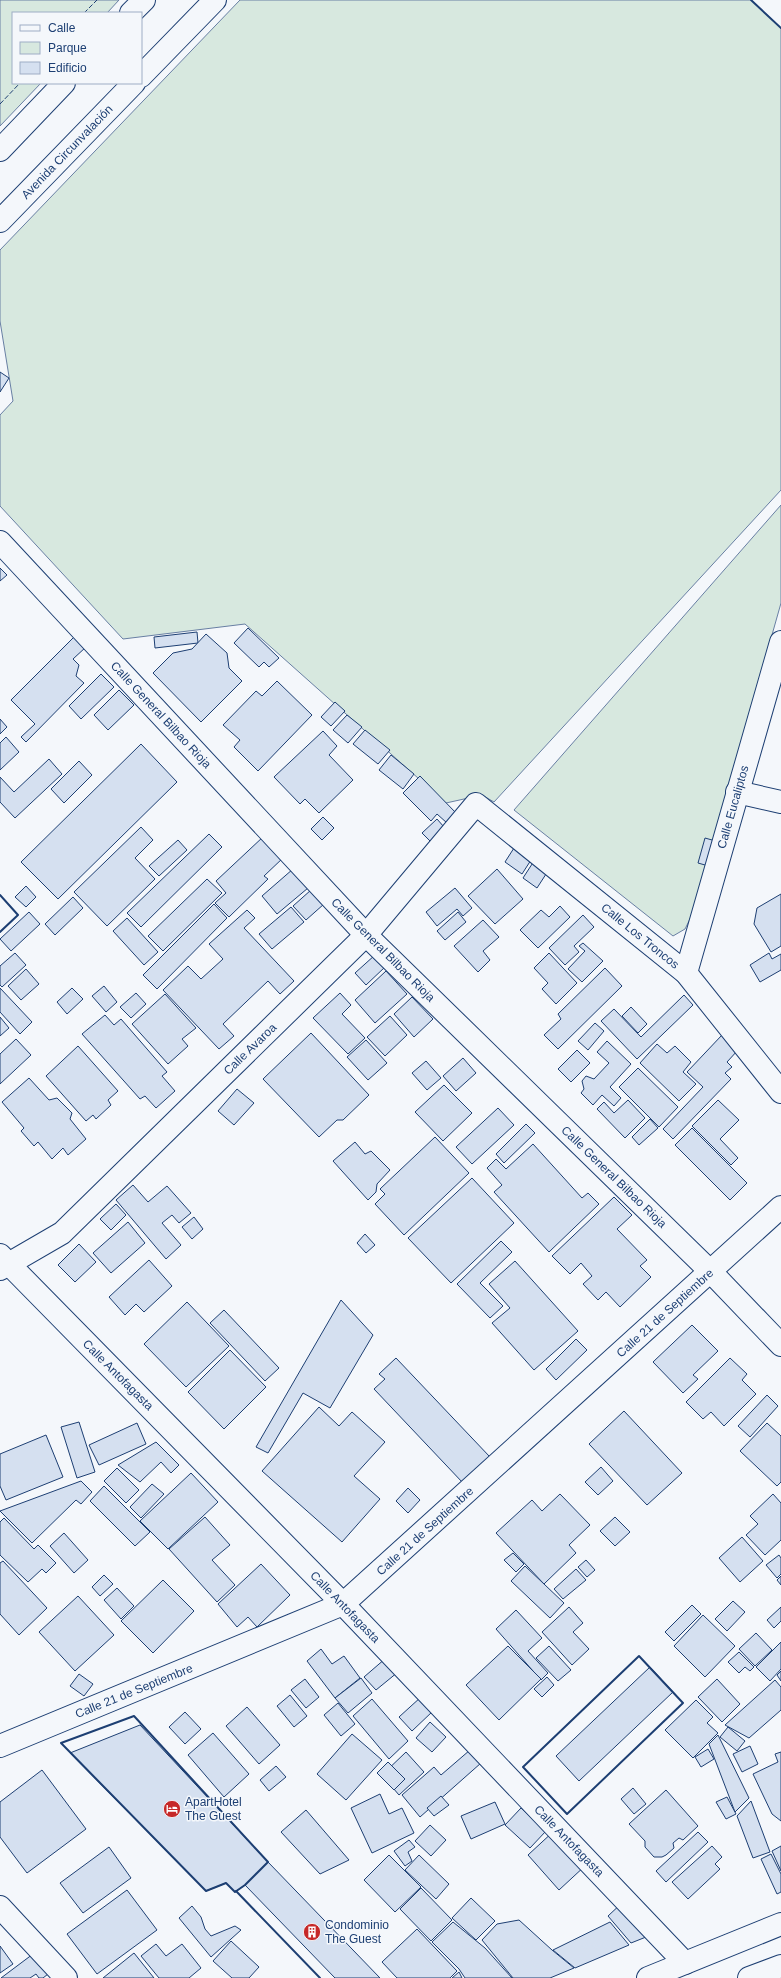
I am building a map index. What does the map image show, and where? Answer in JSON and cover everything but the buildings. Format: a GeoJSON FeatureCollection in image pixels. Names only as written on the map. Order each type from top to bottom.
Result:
{"type":"FeatureCollection","features":[{"type":"Feature","properties":{"kind":"street"},"geometry":{"type":"LineString","coordinates":[[132,12],[144,0]]}},
{"type":"Feature","properties":{"kind":"street"},"geometry":{"type":"LineString","coordinates":[[142,75],[215,0]]}},
{"type":"Feature","properties":{"kind":"street"},"geometry":{"type":"LineString","coordinates":[[0,150],[63,84]]}},
{"type":"Feature","properties":{"kind":"street","name":"Avenida Circunvalación"},"geometry":{"type":"LineString","coordinates":[[0,221],[133,84]]}},
{"type":"Feature","properties":{"kind":"street","name":"Calle General Bilbao Rioja"},"geometry":{"type":"LineString","coordinates":[[0,542],[366,935],[711,1272],[781,1345]]}},
{"type":"Feature","properties":{"kind":"street","name":"Calle Eucaliptos"},"geometry":{"type":"LineString","coordinates":[[686,973],[781,642]]}},
{"type":"Feature","properties":{"kind":"street"},"geometry":{"type":"LineString","coordinates":[[737,792],[781,802]]}},
{"type":"Feature","properties":{"kind":"street","name":"Calle Avaroa"},"geometry":{"type":"LineString","coordinates":[[3,1263],[62,1233],[366,935],[476,804]]}},
{"type":"Feature","properties":{"kind":"street","name":"Calle Los Troncos"},"geometry":{"type":"LineString","coordinates":[[476,804],[686,973],[781,1092]]}},
{"type":"Feature","properties":{"kind":"street","name":"Calle 21 de Septiembre"},"geometry":{"type":"LineString","coordinates":[[0,1746],[343,1604],[781,1207]]}},
{"type":"Feature","properties":{"kind":"street","name":"Calle Antofagasta"},"geometry":{"type":"LineString","coordinates":[[3,1263],[343,1604],[685,1963]]}},
{"type":"Feature","properties":{"kind":"street"},"geometry":{"type":"LineString","coordinates":[[0,1906],[66,1978]]}},
{"type":"Feature","properties":{"kind":"street"},"geometry":{"type":"LineString","coordinates":[[648,1978],[781,1924]]}},
{"type":"Feature","properties":{"kind":"street"},"geometry":{"type":"LineString","coordinates":[[749,1978],[781,1966]]}},
{"type":"Feature","properties":{"kind":"green space"},"geometry":{"type":"Polygon","coordinates":[[[0,0],[119,0],[108,12],[12,12],[12,84],[40,84],[0,126],[0,0]]]}},
{"type":"Feature","properties":{"kind":"green space"},"geometry":{"type":"Polygon","coordinates":[[[240,0],[751,0],[781,28],[781,490],[494,802],[482,795],[446,803],[245,624],[123,639],[0,506],[0,415],[13,401],[0,321],[0,250],[240,0]]]}},
{"type":"Feature","properties":{"kind":"green space"},"geometry":{"type":"Polygon","coordinates":[[[781,505],[781,603],[694,911],[685,929],[673,936],[514,810],[781,505]]]}},
{"type":"Feature","properties":{"kind":"fence"},"geometry":{"type":"LineString","coordinates":[[85,12],[97,0]]}},
{"type":"Feature","properties":{"kind":"fence"},"geometry":{"type":"LineString","coordinates":[[0,104],[19,84]]}},
{"type":"Feature","properties":{"kind":"wall"},"geometry":{"type":"LineString","coordinates":[[751,0],[781,28]]}},
{"type":"Feature","properties":{"kind":"wall"},"geometry":{"type":"LineString","coordinates":[[0,895],[18,915],[0,932]]}},
{"type":"Feature","properties":{"kind":"wall"},"geometry":{"type":"LineString","coordinates":[[639,1656],[683,1703],[567,1814],[523,1767],[639,1656]]}},
{"type":"Feature","properties":{"kind":"wall"},"geometry":{"type":"LineString","coordinates":[[134,1716],[268,1862],[245,1885],[235,1892],[226,1883],[206,1891],[61,1743],[134,1716]]}},
{"type":"Feature","properties":{"kind":"wall"},"geometry":{"type":"LineString","coordinates":[[236,1891],[320,1978]]}},
{"type":"Feature","properties":{"kind":"place","name":"ApartHotel The Guest"},"geometry":{"type":"Point","coordinates":[172,1809]}},
{"type":"Feature","properties":{"kind":"place","name":"Condominio The Guest"},"geometry":{"type":"Point","coordinates":[312,1932]}}]}
